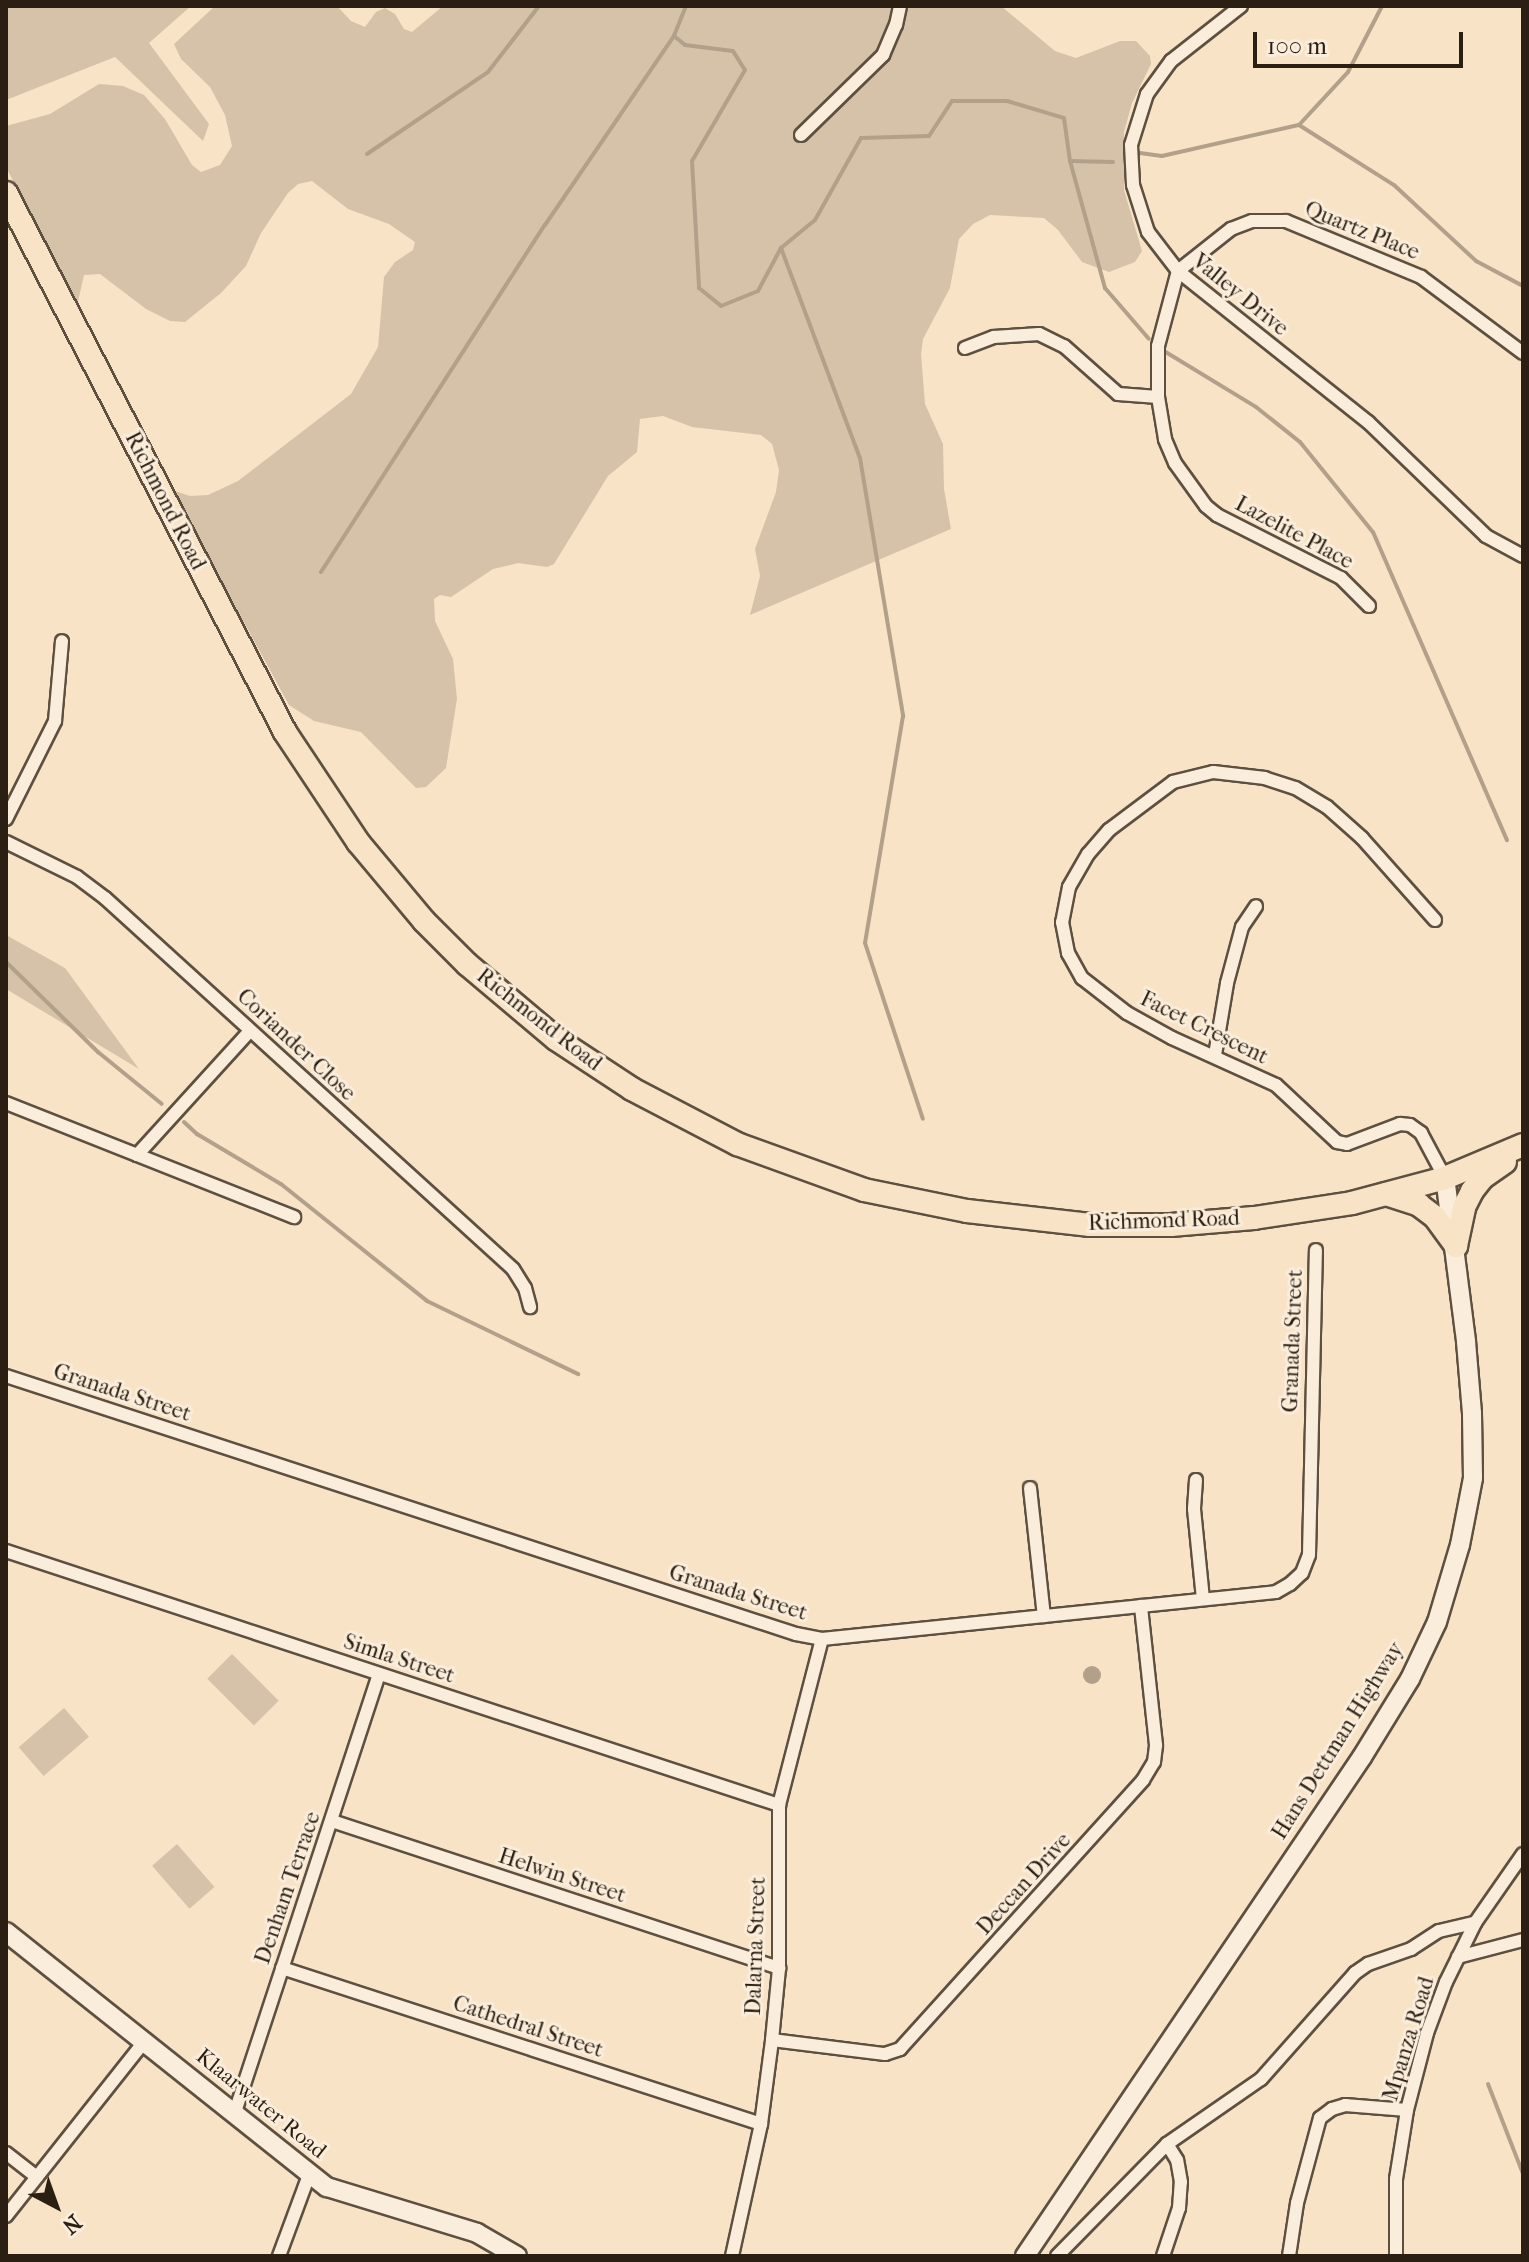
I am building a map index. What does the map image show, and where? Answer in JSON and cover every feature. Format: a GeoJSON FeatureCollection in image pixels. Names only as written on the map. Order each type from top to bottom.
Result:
{"type":"FeatureCollection","features":[{"type":"Feature","properties":{"kind":"highway","name":"Richmond Road"},"geometry":{"type":"LineString","coordinates":[[6,193],[285,732],[358,842],[424,921],[467,964],[556,1039],[632,1089],[737,1144],[864,1190],[967,1211],[1090,1225],[1171,1225],[1254,1218],[1386,1194],[1445,1178],[1523,1147]]}},
{"type":"Feature","properties":{"kind":"highway"},"geometry":{"type":"LineString","coordinates":[[1456,1246],[1464,1207],[1472,1191],[1482,1178],[1523,1147]]}},
{"type":"Feature","properties":{"kind":"highway"},"geometry":{"type":"LineString","coordinates":[[1386,1194],[1419,1205],[1435,1217],[1456,1246]]}},
{"type":"Feature","properties":{"kind":"street"},"geometry":{"type":"LineString","coordinates":[[801,135],[883,55],[896,25],[900,6]]}},
{"type":"Feature","properties":{"kind":"street","name":"Valley Drive"},"geometry":{"type":"LineString","coordinates":[[1241,6],[1171,61],[1147,94],[1131,145],[1133,185],[1139,212],[1158,249],[1178,271],[1368,422],[1486,536],[1523,556]]}},
{"type":"Feature","properties":{"kind":"street","name":"Quartz Place"},"geometry":{"type":"LineString","coordinates":[[1178,271],[1231,229],[1252,221],[1286,221],[1429,281],[1523,353]]}},
{"type":"Feature","properties":{"kind":"street","name":"Lazelite Place"},"geometry":{"type":"LineString","coordinates":[[1178,271],[1158,346],[1158,397],[1165,439],[1175,463],[1206,506],[1217,515],[1341,578],[1369,606]]}},
{"type":"Feature","properties":{"kind":"street"},"geometry":{"type":"LineString","coordinates":[[965,348],[994,337],[1039,334],[1064,346],[1118,394],[1158,397]]}},
{"type":"Feature","properties":{"kind":"street"},"geometry":{"type":"LineString","coordinates":[[6,819],[55,721],[62,641]]}},
{"type":"Feature","properties":{"kind":"street","name":"Facet Crescent"},"geometry":{"type":"LineString","coordinates":[[1435,920],[1351,827],[1327,807],[1295,788],[1265,778],[1213,772],[1173,782],[1127,813],[1088,854],[1069,887],[1062,922],[1068,953],[1082,978],[1098,993],[1172,1038],[1276,1085],[1337,1142],[1347,1144],[1400,1124],[1410,1125],[1421,1133],[1445,1178]]}},
{"type":"Feature","properties":{"kind":"street","name":"Coriander Close"},"geometry":{"type":"LineString","coordinates":[[6,842],[88,884],[513,1269],[525,1288],[530,1307]]}},
{"type":"Feature","properties":{"kind":"street"},"geometry":{"type":"LineString","coordinates":[[1215,1055],[1227,983],[1242,927],[1256,906]]}},
{"type":"Feature","properties":{"kind":"street"},"geometry":{"type":"LineString","coordinates":[[137,1155],[250,1031]]}},
{"type":"Feature","properties":{"kind":"street"},"geometry":{"type":"LineString","coordinates":[[6,1103],[294,1217]]}},
{"type":"Feature","properties":{"kind":"street","name":"Hans Dettman Highway"},"geometry":{"type":"LineString","coordinates":[[1025,2256],[1362,1757],[1410,1679],[1437,1622],[1460,1545],[1473,1478],[1472,1413],[1456,1246],[1445,1178]]}},
{"type":"Feature","properties":{"kind":"street","name":"Granada Street"},"geometry":{"type":"LineString","coordinates":[[6,1376],[781,1630],[822,1639],[1276,1592],[1302,1573],[1309,1555],[1316,1250]]}},
{"type":"Feature","properties":{"kind":"street"},"geometry":{"type":"LineString","coordinates":[[1196,1480],[1194,1509],[1203,1599]]}},
{"type":"Feature","properties":{"kind":"street"},"geometry":{"type":"LineString","coordinates":[[1030,1488],[1044,1616]]}},
{"type":"Feature","properties":{"kind":"street","name":"Simla Street"},"geometry":{"type":"LineString","coordinates":[[6,1551],[779,1805]]}},
{"type":"Feature","properties":{"kind":"street","name":"Deccan Drive"},"geometry":{"type":"LineString","coordinates":[[772,2040],[885,2054],[900,2049],[1143,1780],[1154,1762],[1156,1745],[1141,1606]]}},
{"type":"Feature","properties":{"kind":"street","name":"Dalarna Street"},"geometry":{"type":"LineString","coordinates":[[732,2256],[761,2124],[772,2040],[779,1968],[779,1805],[822,1639]]}},
{"type":"Feature","properties":{"kind":"street","name":"Denham Terrace"},"geometry":{"type":"LineString","coordinates":[[234,2115],[379,1674]]}},
{"type":"Feature","properties":{"kind":"street","name":"Helwin Street"},"geometry":{"type":"LineString","coordinates":[[332,1821],[779,1968]]}},
{"type":"Feature","properties":{"kind":"street","name":"Mpanza Road"},"geometry":{"type":"LineString","coordinates":[[1396,2256],[1396,2179],[1407,2110],[1427,2033],[1475,1923],[1523,1854]]}},
{"type":"Feature","properties":{"kind":"street"},"geometry":{"type":"LineString","coordinates":[[1057,2256],[1167,2144],[1261,2079],[1355,1973],[1368,1964],[1411,1949],[1439,1931],[1475,1923]]}},
{"type":"Feature","properties":{"kind":"street","name":"Klaarwater Road"},"geometry":{"type":"LineString","coordinates":[[6,1932],[309,2175],[341,2194],[477,2233],[517,2256]]}},
{"type":"Feature","properties":{"kind":"street"},"geometry":{"type":"LineString","coordinates":[[1458,1957],[1523,1940]]}},
{"type":"Feature","properties":{"kind":"street","name":"Cathedral Street"},"geometry":{"type":"LineString","coordinates":[[282,1968],[761,2124]]}},
{"type":"Feature","properties":{"kind":"street"},"geometry":{"type":"LineString","coordinates":[[6,2216],[144,2042]]}},
{"type":"Feature","properties":{"kind":"street"},"geometry":{"type":"LineString","coordinates":[[1289,2256],[1297,2203],[1320,2118],[1332,2109],[1345,2105],[1407,2110]]}},
{"type":"Feature","properties":{"kind":"street"},"geometry":{"type":"LineString","coordinates":[[1163,2256],[1179,2208],[1181,2182],[1177,2160],[1167,2144]]}},
{"type":"Feature","properties":{"kind":"street"},"geometry":{"type":"LineString","coordinates":[[6,2153],[37,2177]]}},
{"type":"Feature","properties":{"kind":"street"},"geometry":{"type":"LineString","coordinates":[[279,2256],[309,2175]]}},
{"type":"Feature","properties":{"kind":"shaded area"},"geometry":{"type":"Polygon","coordinates":[[[6,6],[191,6],[149,43],[209,124],[203,141],[115,57],[6,100],[6,6]]]}},
{"type":"Feature","properties":{"kind":"shaded area"},"geometry":{"type":"Polygon","coordinates":[[[215,6],[337,6],[351,21],[365,27],[376,12],[385,8],[395,14],[404,29],[412,32],[443,6],[1001,6],[1055,51],[1076,58],[1120,41],[1136,41],[1150,56],[1151,64],[1132,103],[1124,132],[1124,190],[1142,251],[1135,262],[1109,272],[1082,262],[1058,230],[1044,218],[990,215],[973,224],[959,239],[950,288],[923,339],[921,354],[925,404],[943,444],[944,489],[951,529],[750,615],[760,576],[755,549],[776,492],[779,470],[772,444],[761,435],[692,427],[663,416],[640,419],[637,452],[608,476],[554,564],[547,567],[518,563],[493,569],[451,597],[440,595],[434,599],[435,621],[453,659],[457,699],[446,768],[426,787],[416,788],[361,732],[314,721],[289,705],[172,490],[190,496],[208,495],[238,481],[351,394],[378,347],[384,277],[395,262],[413,250],[415,242],[389,224],[348,209],[312,181],[298,184],[288,193],[261,233],[246,266],[221,293],[185,322],[170,321],[146,309],[100,274],[84,275],[77,306],[6,167],[6,126],[50,114],[99,84],[123,86],[144,95],[165,119],[192,165],[201,172],[220,165],[232,146],[225,115],[210,87],[181,59],[174,44],[215,6]]]}},
{"type":"Feature","properties":{"kind":"shaded area"},"geometry":{"type":"Polygon","coordinates":[[[6,935],[65,968],[139,1069],[6,989],[6,935]]]}},
{"type":"Feature","properties":{"kind":"shaded area"},"geometry":{"type":"Polygon","coordinates":[[[232,1654],[279,1701],[254,1725],[207,1679],[232,1654]]]}},
{"type":"Feature","properties":{"kind":"shaded area"},"geometry":{"type":"Polygon","coordinates":[[[1092,1666],[1101,1675],[1092,1684],[1083,1675],[1092,1666]]]}},
{"type":"Feature","properties":{"kind":"shaded area"},"geometry":{"type":"Polygon","coordinates":[[[64,1708],[89,1737],[44,1776],[19,1747],[64,1708]]]}},
{"type":"Feature","properties":{"kind":"shaded area"},"geometry":{"type":"Polygon","coordinates":[[[177,1844],[214,1887],[189,1909],[152,1866],[177,1844]]]}},
{"type":"Feature","properties":{"kind":"waterway"},"geometry":{"type":"LineString","coordinates":[[367,154],[488,72],[539,6]]}},
{"type":"Feature","properties":{"kind":"waterway"},"geometry":{"type":"LineString","coordinates":[[686,6],[674,36],[685,45],[733,51],[745,70],[692,161],[699,288],[721,306],[758,291],[781,248],[815,220],[861,138],[929,136],[952,101],[1007,101],[1064,118],[1070,161],[1113,162]]}},
{"type":"Feature","properties":{"kind":"waterway"},"geometry":{"type":"LineString","coordinates":[[1140,153],[1162,156],[1299,125],[1348,72],[1382,6]]}},
{"type":"Feature","properties":{"kind":"waterway"},"geometry":{"type":"LineString","coordinates":[[321,572],[545,225],[674,36]]}},
{"type":"Feature","properties":{"kind":"waterway"},"geometry":{"type":"LineString","coordinates":[[1299,125],[1394,185],[1476,261],[1523,286]]}},
{"type":"Feature","properties":{"kind":"waterway"},"geometry":{"type":"LineString","coordinates":[[1070,161],[1105,288],[1149,339]]}},
{"type":"Feature","properties":{"kind":"waterway"},"geometry":{"type":"LineString","coordinates":[[781,248],[860,458],[903,716],[865,943],[923,1119]]}},
{"type":"Feature","properties":{"kind":"waterway"},"geometry":{"type":"LineString","coordinates":[[1164,351],[1256,407],[1300,442],[1373,532],[1507,840]]}},
{"type":"Feature","properties":{"kind":"waterway"},"geometry":{"type":"LineString","coordinates":[[6,962],[98,1052],[162,1104]]}},
{"type":"Feature","properties":{"kind":"waterway"},"geometry":{"type":"LineString","coordinates":[[184,1122],[197,1134],[281,1184],[427,1301],[578,1374]]}},
{"type":"Feature","properties":{"kind":"waterway"},"geometry":{"type":"LineString","coordinates":[[1488,2084],[1523,2174]]}}]}
